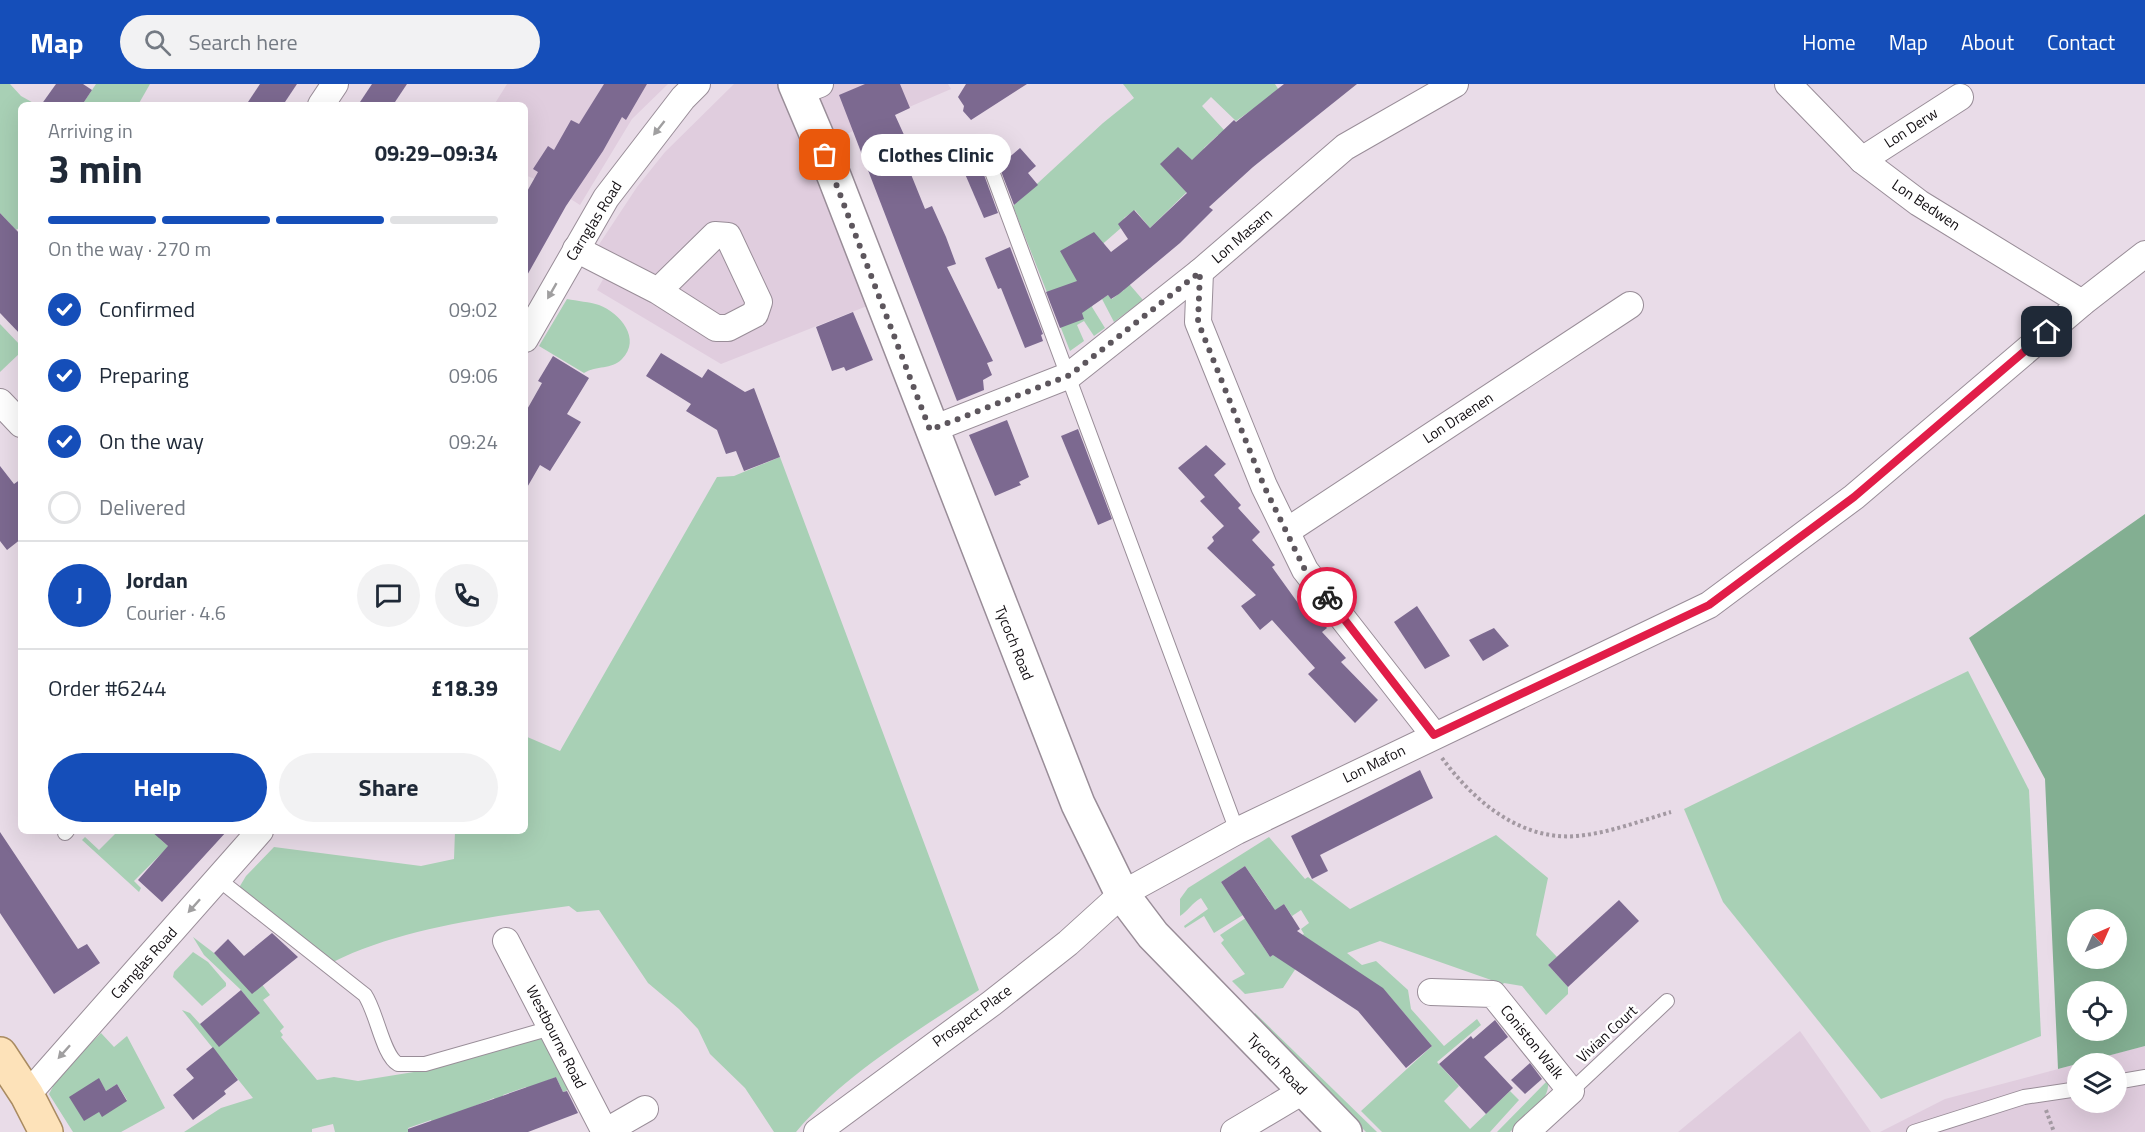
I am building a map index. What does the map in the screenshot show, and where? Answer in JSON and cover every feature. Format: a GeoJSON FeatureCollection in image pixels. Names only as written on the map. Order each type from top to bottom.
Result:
{"type":"FeatureCollection","features":[{"type":"Feature","properties":{"kind":"main road"},"geometry":{"type":"LineString","coordinates":[[0,1054],[33,1120]]}},
{"type":"Feature","properties":{"kind":"street"},"geometry":{"type":"LineString","coordinates":[[323,102],[335,84]]}},
{"type":"Feature","properties":{"kind":"street","name":"Carnglas Road"},"geometry":{"type":"LineString","coordinates":[[528,334],[606,198],[683,98],[697,84]]}},
{"type":"Feature","properties":{"kind":"street","name":"Lon Masarn"},"geometry":{"type":"LineString","coordinates":[[930,430],[1070,375],[1200,272],[1345,147],[1455,84]]}},
{"type":"Feature","properties":{"kind":"street","name":"Lon Bedwen"},"geometry":{"type":"LineString","coordinates":[[1788,84],[1862,160],[1918,203],[2082,303]]}},
{"type":"Feature","properties":{"kind":"street","name":"Tycoch Road"},"geometry":{"type":"LineString","coordinates":[[805,87],[930,430],[1078,804],[1122,894],[1153,935],[1345,1132]]}},
{"type":"Feature","properties":{"kind":"street","name":"Lon Derw"},"geometry":{"type":"LineString","coordinates":[[1862,160],[1960,97]]}},
{"type":"Feature","properties":{"kind":"street"},"geometry":{"type":"LineString","coordinates":[[576,249],[658,291]]}},
{"type":"Feature","properties":{"kind":"street","name":"Lon Mafon"},"geometry":{"type":"LineString","coordinates":[[1122,894],[1237,831],[1709,605],[1854,497],[2082,303],[2145,254]]}},
{"type":"Feature","properties":{"kind":"street"},"geometry":{"type":"LineString","coordinates":[[1200,272],[1198,322],[1264,486],[1305,570],[1434,735]]}},
{"type":"Feature","properties":{"kind":"street","name":"Lon Draenen"},"geometry":{"type":"LineString","coordinates":[[1287,531],[1630,305]]}},
{"type":"Feature","properties":{"kind":"street"},"geometry":{"type":"LineString","coordinates":[[0,402],[18,421]]}},
{"type":"Feature","properties":{"kind":"street","name":"Carnglas Road"},"geometry":{"type":"LineString","coordinates":[[33,1120],[218,879],[257,834]]}},
{"type":"Feature","properties":{"kind":"street","name":"Prospect Place"},"geometry":{"type":"LineString","coordinates":[[817,1132],[1043,963],[1122,894]]}},
{"type":"Feature","properties":{"kind":"street","name":"Westbourne Road"},"geometry":{"type":"LineString","coordinates":[[506,942],[605,1132]]}},
{"type":"Feature","properties":{"kind":"street","name":"Coniston Walk"},"geometry":{"type":"LineString","coordinates":[[1431,992],[1493,994],[1571,1091],[1526,1132]]}},
{"type":"Feature","properties":{"kind":"street"},"geometry":{"type":"LineString","coordinates":[[1234,1132],[1303,1091]]}},
{"type":"Feature","properties":{"kind":"street"},"geometry":{"type":"LineString","coordinates":[[605,1132],[645,1109]]}},
{"type":"Feature","properties":{"kind":"lane"},"geometry":{"type":"LineString","coordinates":[[987,158],[1070,375],[1237,831]]}},
{"type":"Feature","properties":{"kind":"lane"},"geometry":{"type":"LineString","coordinates":[[218,879],[365,995],[374,1009],[386,1051],[398,1064],[425,1064],[551,1028]]}},
{"type":"Feature","properties":{"kind":"lane","name":"Vivian Court"},"geometry":{"type":"LineString","coordinates":[[1571,1091],[1666,1001]]}},
{"type":"Feature","properties":{"kind":"lane"},"geometry":{"type":"LineString","coordinates":[[2127,1080],[2145,1077]]}},
{"type":"Feature","properties":{"kind":"lane"},"geometry":{"type":"LineString","coordinates":[[1914,1132],[2024,1097],[2067,1091]]}},
{"type":"Feature","properties":{"kind":"path"},"geometry":{"type":"LineString","coordinates":[[1434,735],[1439,753],[1473,795],[1500,816],[1530,828],[1575,836],[1617,829],[1671,812]]}},
{"type":"Feature","properties":{"kind":"shaded area"},"geometry":{"type":"Polygon","coordinates":[[[507,84],[668,84],[632,119],[580,205],[547,184],[528,176],[528,102],[496,102],[507,84]]]}},
{"type":"Feature","properties":{"kind":"shaded area"},"geometry":{"type":"Polygon","coordinates":[[[734,84],[780,84],[867,306],[721,364],[597,290],[615,258],[598,246],[637,187],[665,152],[734,84]]]}},
{"type":"Feature","properties":{"kind":"shaded area"},"geometry":{"type":"Polygon","coordinates":[[[812,84],[948,84],[951,89],[835,139],[812,84]]]}},
{"type":"Feature","properties":{"kind":"shaded area"},"geometry":{"type":"Polygon","coordinates":[[[1800,1031],[1871,1132],[1678,1132],[1800,1031]]]}},
{"type":"Feature","properties":{"kind":"shaded area"},"geometry":{"type":"Polygon","coordinates":[[[2145,1046],[2145,1132],[1880,1132],[1945,1099],[2067,1067],[2067,1113],[2127,1113],[2127,1053],[2118,1053],[2145,1046]]]}},
{"type":"Feature","properties":{"kind":"green space"},"geometry":{"type":"Polygon","coordinates":[[[0,84],[10,84],[21,96],[32,102],[18,102],[18,229],[16,230],[0,213],[0,84]]]}},
{"type":"Feature","properties":{"kind":"green space"},"geometry":{"type":"Polygon","coordinates":[[[96,84],[150,84],[140,102],[84,102],[96,84]]]}},
{"type":"Feature","properties":{"kind":"green space"},"geometry":{"type":"Polygon","coordinates":[[[1123,84],[1275,84],[1286,101],[1260,117],[1253,109],[1236,121],[1211,97],[1202,106],[1236,143],[1231,148],[1218,135],[1204,148],[1195,184],[1150,228],[1135,210],[1124,218],[1121,228],[1098,248],[1143,300],[1114,322],[1102,299],[1108,295],[1112,299],[1124,290],[1107,264],[1092,307],[1105,328],[1094,336],[1084,321],[1077,325],[1084,341],[1070,351],[1013,206],[1103,123],[1134,98],[1123,84]]]}},
{"type":"Feature","properties":{"kind":"green space"},"geometry":{"type":"Polygon","coordinates":[[[567,299],[599,305],[621,320],[629,335],[630,343],[622,359],[613,365],[584,373],[539,346],[567,299]]]}},
{"type":"Feature","properties":{"kind":"green space"},"geometry":{"type":"Polygon","coordinates":[[[0,324],[18,343],[18,355],[0,372],[0,324]]]}},
{"type":"Feature","properties":{"kind":"green space"},"geometry":{"type":"Polygon","coordinates":[[[780,457],[979,990],[859,1072],[796,1132],[774,1132],[745,1088],[710,1054],[698,1029],[679,1009],[648,983],[599,910],[577,912],[569,906],[448,925],[388,940],[333,962],[237,891],[246,876],[274,847],[421,866],[454,859],[455,834],[528,834],[528,737],[560,751],[717,477],[734,476],[780,457]]]}},
{"type":"Feature","properties":{"kind":"green space"},"geometry":{"type":"Polygon","coordinates":[[[2145,514],[2145,1046],[2119,1053],[2067,1053],[2067,1067],[2058,1069],[2045,779],[1969,638],[2145,514]]]}},
{"type":"Feature","properties":{"kind":"green space"},"geometry":{"type":"Polygon","coordinates":[[[1968,671],[2029,790],[2041,1036],[1881,1099],[1723,902],[1684,809],[1968,671]]]}},
{"type":"Feature","properties":{"kind":"green space"},"geometry":{"type":"Polygon","coordinates":[[[115,834],[162,834],[159,838],[171,849],[164,851],[134,881],[141,888],[139,892],[82,840],[85,837],[99,850],[115,834]]]}},
{"type":"Feature","properties":{"kind":"green space"},"geometry":{"type":"Polygon","coordinates":[[[1496,835],[1548,878],[1536,935],[1557,957],[1548,965],[1568,987],[1568,994],[1546,1015],[1522,986],[1504,983],[1500,987],[1494,981],[1380,941],[1347,953],[1362,965],[1376,961],[1408,990],[1411,1009],[1444,1046],[1477,1019],[1481,1025],[1437,1062],[1459,1086],[1444,1101],[1470,1129],[1510,1091],[1519,1100],[1490,1132],[1382,1132],[1361,1111],[1432,1046],[1387,993],[1313,942],[1283,988],[1245,994],[1232,981],[1245,974],[1221,943],[1224,940],[1220,935],[1270,902],[1245,866],[1221,882],[1243,915],[1214,933],[1204,916],[1185,928],[1184,926],[1208,909],[1201,898],[1180,916],[1180,899],[1188,888],[1269,837],[1305,879],[1308,877],[1350,909],[1496,835]],[[1284,904],[1252,929],[1270,957],[1304,934],[1301,929],[1309,923],[1301,910],[1292,916],[1284,904]]]}},
{"type":"Feature","properties":{"kind":"green space"},"geometry":{"type":"Polygon","coordinates":[[[193,937],[229,968],[241,957],[270,995],[263,1000],[284,1027],[280,1031],[283,1035],[281,1037],[317,1080],[334,1077],[358,1081],[420,1071],[479,1052],[542,1038],[568,1090],[563,1092],[556,1077],[534,1086],[532,1103],[526,1087],[503,1095],[501,1114],[494,1098],[472,1107],[435,1132],[431,1120],[408,1128],[409,1132],[335,1132],[333,1124],[312,1129],[312,1132],[184,1132],[221,1108],[253,1098],[182,1010],[190,1013],[200,1024],[260,1013],[241,990],[204,955],[193,937]]]}},
{"type":"Feature","properties":{"kind":"green space"},"geometry":{"type":"Polygon","coordinates":[[[193,952],[208,962],[226,983],[226,986],[202,1006],[173,977],[174,972],[193,952]]]}},
{"type":"Feature","properties":{"kind":"green space"},"geometry":{"type":"Polygon","coordinates":[[[1255,1013],[1377,1132],[1366,1132],[1253,1019],[1255,1013]]]}},
{"type":"Feature","properties":{"kind":"green space"},"geometry":{"type":"Polygon","coordinates":[[[101,1033],[114,1047],[127,1036],[165,1108],[121,1132],[73,1132],[49,1094],[58,1077],[101,1033]],[[98,1078],[99,1112],[102,1116],[127,1100],[117,1084],[106,1091],[98,1078]]]}},
{"type":"Feature","properties":{"kind":"green space"},"geometry":{"type":"Polygon","coordinates":[[[1548,1080],[1548,1088],[1536,1109],[1510,1132],[1497,1132],[1548,1080]]]}},
{"type":"Feature","properties":{"kind":"building"},"geometry":{"type":"Polygon","coordinates":[[[56,84],[83,84],[92,90],[84,102],[43,102],[56,84]]]}},
{"type":"Feature","properties":{"kind":"building"},"geometry":{"type":"Polygon","coordinates":[[[260,84],[297,84],[285,102],[248,102],[260,84]]]}},
{"type":"Feature","properties":{"kind":"building"},"geometry":{"type":"Polygon","coordinates":[[[372,84],[407,84],[395,102],[360,102],[372,84]]]}},
{"type":"Feature","properties":{"kind":"building"},"geometry":{"type":"Polygon","coordinates":[[[604,84],[647,84],[626,120],[622,117],[603,151],[566,206],[528,274],[528,190],[538,172],[533,169],[548,146],[554,150],[571,120],[579,124],[604,84]]]}},
{"type":"Feature","properties":{"kind":"building"},"geometry":{"type":"Polygon","coordinates":[[[865,84],[900,84],[910,108],[895,115],[910,148],[902,152],[925,209],[932,206],[946,237],[956,264],[947,267],[993,361],[987,363],[992,375],[983,380],[984,390],[957,401],[839,95],[865,84]]]}},
{"type":"Feature","properties":{"kind":"building"},"geometry":{"type":"Polygon","coordinates":[[[966,84],[1027,84],[971,120],[963,111],[964,106],[958,97],[966,84]]]}},
{"type":"Feature","properties":{"kind":"building"},"geometry":{"type":"Polygon","coordinates":[[[1284,84],[1357,84],[1253,167],[1209,207],[1213,210],[1180,243],[1119,294],[1111,299],[1108,295],[1082,313],[1084,319],[1060,328],[1046,292],[1077,281],[1060,251],[1094,232],[1111,252],[1128,239],[1118,224],[1134,210],[1150,228],[1187,193],[1160,164],[1178,147],[1192,160],[1234,120],[1236,122],[1284,84]]]}},
{"type":"Feature","properties":{"kind":"building"},"geometry":{"type":"Polygon","coordinates":[[[1020,148],[1036,166],[1028,173],[1038,185],[1014,205],[999,166],[1020,148]]]}},
{"type":"Feature","properties":{"kind":"building"},"geometry":{"type":"Polygon","coordinates":[[[976,153],[998,213],[984,218],[959,160],[976,153]]]}},
{"type":"Feature","properties":{"kind":"building"},"geometry":{"type":"Polygon","coordinates":[[[0,213],[18,232],[18,332],[0,313],[0,213]]]}},
{"type":"Feature","properties":{"kind":"building"},"geometry":{"type":"Polygon","coordinates":[[[1010,247],[1043,334],[1041,335],[1043,341],[1025,348],[1001,288],[998,289],[985,258],[1010,247]]]}},
{"type":"Feature","properties":{"kind":"building"},"geometry":{"type":"Polygon","coordinates":[[[853,312],[873,360],[846,371],[844,367],[832,371],[816,327],[853,312]]]}},
{"type":"Feature","properties":{"kind":"building"},"geometry":{"type":"Polygon","coordinates":[[[661,353],[702,378],[708,369],[745,392],[754,388],[780,457],[744,471],[736,451],[726,454],[717,430],[686,411],[691,404],[646,376],[661,353]]]}},
{"type":"Feature","properties":{"kind":"building"},"geometry":{"type":"Polygon","coordinates":[[[553,356],[589,378],[567,414],[581,422],[550,471],[540,465],[528,486],[528,408],[542,383],[538,381],[553,356]]]}},
{"type":"Feature","properties":{"kind":"building"},"geometry":{"type":"Polygon","coordinates":[[[1007,420],[1029,477],[1019,482],[1021,485],[995,496],[969,435],[1007,420]]]}},
{"type":"Feature","properties":{"kind":"building"},"geometry":{"type":"Polygon","coordinates":[[[1078,429],[1112,519],[1098,525],[1061,436],[1078,429]]]}},
{"type":"Feature","properties":{"kind":"building"},"geometry":{"type":"Polygon","coordinates":[[[1206,445],[1226,464],[1214,475],[1241,505],[1238,508],[1260,532],[1252,540],[1275,565],[1272,567],[1303,610],[1308,606],[1327,628],[1322,632],[1346,658],[1341,662],[1378,700],[1355,723],[1308,674],[1315,668],[1272,620],[1260,630],[1241,606],[1256,595],[1207,548],[1214,541],[1212,537],[1224,526],[1200,501],[1205,497],[1178,468],[1206,445]]]}},
{"type":"Feature","properties":{"kind":"building"},"geometry":{"type":"Polygon","coordinates":[[[0,466],[14,484],[18,481],[18,541],[7,550],[0,541],[0,466]]]}},
{"type":"Feature","properties":{"kind":"building"},"geometry":{"type":"Polygon","coordinates":[[[1417,606],[1450,656],[1425,669],[1394,622],[1417,606]]]}},
{"type":"Feature","properties":{"kind":"building"},"geometry":{"type":"Polygon","coordinates":[[[1494,628],[1509,646],[1483,661],[1469,640],[1494,628]]]}},
{"type":"Feature","properties":{"kind":"building"},"geometry":{"type":"Polygon","coordinates":[[[1420,770],[1433,798],[1320,855],[1328,871],[1312,879],[1291,836],[1420,770]]]}},
{"type":"Feature","properties":{"kind":"building"},"geometry":{"type":"Polygon","coordinates":[[[0,832],[78,949],[87,944],[100,963],[54,994],[0,913],[0,832]]]}},
{"type":"Feature","properties":{"kind":"building"},"geometry":{"type":"Polygon","coordinates":[[[154,834],[224,834],[162,902],[138,880],[168,846],[154,834]]]}},
{"type":"Feature","properties":{"kind":"building"},"geometry":{"type":"Polygon","coordinates":[[[1245,866],[1275,910],[1284,904],[1300,929],[1297,931],[1383,988],[1432,1046],[1406,1068],[1358,1011],[1273,955],[1270,957],[1221,882],[1245,866]]]}},
{"type":"Feature","properties":{"kind":"building"},"geometry":{"type":"Polygon","coordinates":[[[1619,900],[1639,921],[1568,987],[1548,965],[1619,900]]]}},
{"type":"Feature","properties":{"kind":"building"},"geometry":{"type":"Polygon","coordinates":[[[272,933],[298,957],[252,994],[214,953],[228,939],[244,956],[272,933]]]}},
{"type":"Feature","properties":{"kind":"building"},"geometry":{"type":"Polygon","coordinates":[[[241,990],[260,1013],[219,1047],[200,1024],[241,990]]]}},
{"type":"Feature","properties":{"kind":"building"},"geometry":{"type":"Polygon","coordinates":[[[1495,1020],[1508,1037],[1484,1057],[1513,1088],[1486,1114],[1439,1064],[1471,1036],[1473,1039],[1495,1020]]]}},
{"type":"Feature","properties":{"kind":"building"},"geometry":{"type":"Polygon","coordinates":[[[213,1047],[238,1080],[224,1091],[226,1094],[193,1120],[173,1095],[194,1078],[186,1069],[213,1047]]]}},
{"type":"Feature","properties":{"kind":"building"},"geometry":{"type":"Polygon","coordinates":[[[1530,1063],[1542,1079],[1525,1094],[1511,1080],[1530,1063]]]}},
{"type":"Feature","properties":{"kind":"building"},"geometry":{"type":"Polygon","coordinates":[[[556,1077],[563,1092],[567,1091],[578,1113],[528,1132],[408,1132],[408,1129],[556,1077]]]}},
{"type":"Feature","properties":{"kind":"building"},"geometry":{"type":"Polygon","coordinates":[[[99,1078],[106,1091],[117,1084],[127,1101],[102,1117],[99,1112],[84,1121],[69,1097],[99,1078]]]}},
{"type":"Feature","properties":{"kind":"way so far"},"geometry":{"type":"LineString","coordinates":[[825,155],[930,430],[1070,375],[1200,272],[1198,322],[1264,486],[1305,570],[1327,597]]}},
{"type":"Feature","properties":{"kind":"place","name":"Clothes Clinic"},"geometry":{"type":"Point","coordinates":[825,155]}},
{"type":"Feature","properties":{"kind":"route"},"geometry":{"type":"LineString","coordinates":[[1327,597],[1434,735],[1709,605],[1854,497],[2047,332]]}}]}
